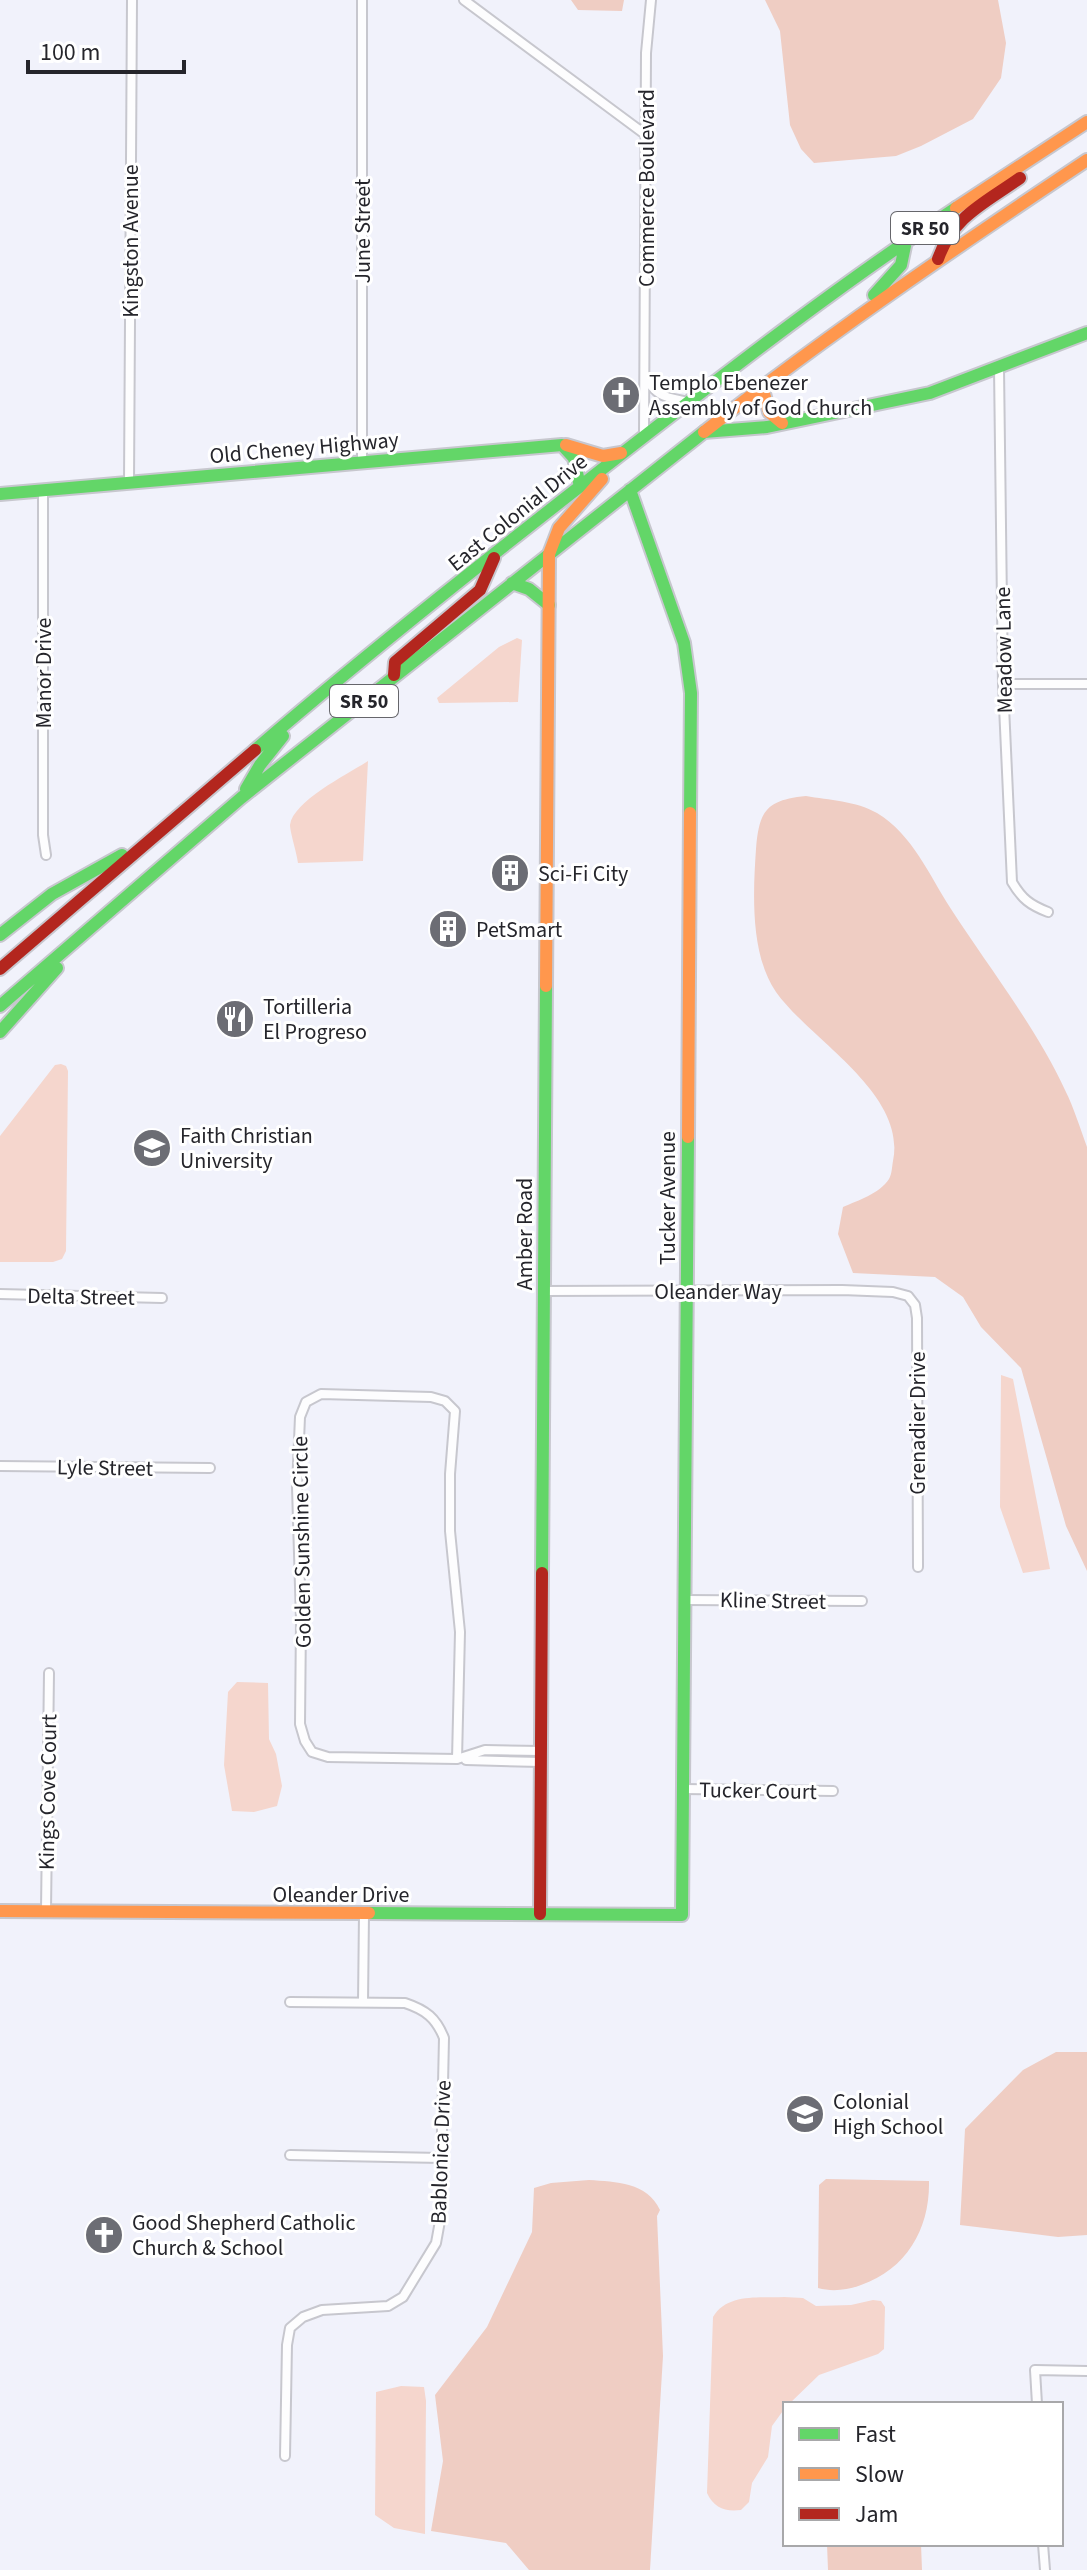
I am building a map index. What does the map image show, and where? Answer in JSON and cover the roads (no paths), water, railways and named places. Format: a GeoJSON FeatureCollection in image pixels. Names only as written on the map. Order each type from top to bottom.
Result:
{"type":"FeatureCollection","features":[{"type":"Feature","properties":{"kind":"main road","name":"East Colonial Drive"},"geometry":{"type":"LineString","coordinates":[[0,969],[309,704],[644,437],[906,241],[1087,122]]}},
{"type":"Feature","properties":{"kind":"main road","name":"SR 50"},"geometry":{"type":"LineString","coordinates":[[0,1006],[241,798],[762,386],[938,259],[1087,160]]}},
{"type":"Feature","properties":{"kind":"main road"},"geometry":{"type":"LineString","coordinates":[[938,259],[945,239],[958,222],[1023,176],[1026,171],[1024,163]]}},
{"type":"Feature","properties":{"kind":"main road"},"geometry":{"type":"LineString","coordinates":[[849,322],[901,266],[907,254],[906,241]]}},
{"type":"Feature","properties":{"kind":"main road"},"geometry":{"type":"LineString","coordinates":[[704,432],[767,427],[930,393],[1087,333]]}},
{"type":"Feature","properties":{"kind":"main road"},"geometry":{"type":"LineString","coordinates":[[762,386],[767,410],[782,423]]}},
{"type":"Feature","properties":{"kind":"main road","name":"Old Cheney Highway"},"geometry":{"type":"LineString","coordinates":[[0,494],[562,445]]}},
{"type":"Feature","properties":{"kind":"main road"},"geometry":{"type":"LineString","coordinates":[[562,445],[573,445],[603,456],[627,451]]}},
{"type":"Feature","properties":{"kind":"main road"},"geometry":{"type":"LineString","coordinates":[[562,445],[572,451],[580,487]]}},
{"type":"Feature","properties":{"kind":"main road"},"geometry":{"type":"LineString","coordinates":[[549,554],[559,528],[627,451]]}},
{"type":"Feature","properties":{"kind":"main road","name":"Tucker Avenue"},"geometry":{"type":"LineString","coordinates":[[630,490],[684,643],[691,693],[682,1915]]}},
{"type":"Feature","properties":{"kind":"main road","name":"Amber Road"},"geometry":{"type":"LineString","coordinates":[[540,1914],[549,554]]}},
{"type":"Feature","properties":{"kind":"main road"},"geometry":{"type":"LineString","coordinates":[[394,677],[395,662],[480,590],[494,558]]}},
{"type":"Feature","properties":{"kind":"main road"},"geometry":{"type":"LineString","coordinates":[[512,583],[534,592],[549,605]]}},
{"type":"Feature","properties":{"kind":"main road"},"geometry":{"type":"LineString","coordinates":[[241,798],[260,765],[309,704]]}},
{"type":"Feature","properties":{"kind":"main road"},"geometry":{"type":"LineString","coordinates":[[0,935],[52,894],[155,836]]}},
{"type":"Feature","properties":{"kind":"main road"},"geometry":{"type":"LineString","coordinates":[[0,1032],[92,927]]}},
{"type":"Feature","properties":{"kind":"main road","name":"Oleander Drive"},"geometry":{"type":"LineString","coordinates":[[0,1911],[682,1915]]}},
{"type":"Feature","properties":{"kind":"street","name":"Kingston Avenue"},"geometry":{"type":"LineString","coordinates":[[129,482],[132,0]]}},
{"type":"Feature","properties":{"kind":"street","name":"June Street"},"geometry":{"type":"LineString","coordinates":[[362,0],[362,463]]}},
{"type":"Feature","properties":{"kind":"street"},"geometry":{"type":"LineString","coordinates":[[464,0],[646,135]]}},
{"type":"Feature","properties":{"kind":"street","name":"Commerce Boulevard"},"geometry":{"type":"LineString","coordinates":[[644,437],[646,53],[651,0]]}},
{"type":"Feature","properties":{"kind":"street","name":"Meadow Lane"},"geometry":{"type":"LineString","coordinates":[[999,368],[1003,684],[1012,882],[1030,905],[1048,912]]}},
{"type":"Feature","properties":{"kind":"street"},"geometry":{"type":"LineString","coordinates":[[645,376],[652,389],[661,396],[689,402]]}},
{"type":"Feature","properties":{"kind":"street","name":"Manor Drive"},"geometry":{"type":"LineString","coordinates":[[43,490],[43,835],[46,855]]}},
{"type":"Feature","properties":{"kind":"street"},"geometry":{"type":"LineString","coordinates":[[1003,684],[1087,684]]}},
{"type":"Feature","properties":{"kind":"street","name":"Oleander Way"},"geometry":{"type":"LineString","coordinates":[[543,1291],[893,1292]]}},
{"type":"Feature","properties":{"kind":"street","name":"Grenadier Drive"},"geometry":{"type":"LineString","coordinates":[[893,1292],[908,1296],[915,1305],[917,1318],[918,1567]]}},
{"type":"Feature","properties":{"kind":"street","name":"Delta Street"},"geometry":{"type":"LineString","coordinates":[[0,1294],[162,1298]]}},
{"type":"Feature","properties":{"kind":"street","name":"Golden Sunshine Circle"},"geometry":{"type":"LineString","coordinates":[[457,1759],[460,1632],[450,1531],[455,1411],[445,1401],[431,1397],[321,1394],[306,1402],[300,1417],[297,1487],[302,1650],[300,1724],[305,1741],[312,1752],[328,1757],[457,1759],[540,1756]]}},
{"type":"Feature","properties":{"kind":"street","name":"Lyle Street"},"geometry":{"type":"LineString","coordinates":[[0,1466],[210,1468]]}},
{"type":"Feature","properties":{"kind":"street","name":"Kline Street"},"geometry":{"type":"LineString","coordinates":[[685,1600],[862,1601]]}},
{"type":"Feature","properties":{"kind":"street","name":"Kings Cove Court"},"geometry":{"type":"LineString","coordinates":[[46,1911],[49,1673]]}},
{"type":"Feature","properties":{"kind":"street","name":"Tucker Court"},"geometry":{"type":"LineString","coordinates":[[683,1789],[833,1791]]}},
{"type":"Feature","properties":{"kind":"street"},"geometry":{"type":"LineString","coordinates":[[363,2002],[364,1914]]}},
{"type":"Feature","properties":{"kind":"street","name":"Bablonica Drive"},"geometry":{"type":"LineString","coordinates":[[285,2456],[290,2328],[303,2317],[322,2310],[388,2306],[403,2297],[436,2243],[440,2221],[444,2038],[437,2021],[421,2008],[405,2003],[290,2002]]}},
{"type":"Feature","properties":{"kind":"street"},"geometry":{"type":"LineString","coordinates":[[290,2155],[441,2158]]}},
{"type":"Feature","properties":{"kind":"street"},"geometry":{"type":"LineString","coordinates":[[1037,2402],[1035,2370],[1087,2371]]}},
{"type":"Feature","properties":{"kind":"street"},"geometry":{"type":"LineString","coordinates":[[1043,2546],[1045,2570]]}},
{"type":"Feature","properties":{"kind":"place","name":"Templo Ebenezer Assembly of God Church"},"geometry":{"type":"Point","coordinates":[621,395]}},
{"type":"Feature","properties":{"kind":"place","name":"Sci-Fi City"},"geometry":{"type":"Point","coordinates":[510,873]}},
{"type":"Feature","properties":{"kind":"place","name":"PetSmart"},"geometry":{"type":"Point","coordinates":[448,929]}},
{"type":"Feature","properties":{"kind":"place","name":"Tortilleria El Progreso"},"geometry":{"type":"Point","coordinates":[235,1019]}},
{"type":"Feature","properties":{"kind":"place","name":"Faith Christian University"},"geometry":{"type":"Point","coordinates":[152,1148]}},
{"type":"Feature","properties":{"kind":"place","name":"Colonial High School"},"geometry":{"type":"Point","coordinates":[805,2114]}},
{"type":"Feature","properties":{"kind":"place","name":"Good Shepherd Catholic Church & School"},"geometry":{"type":"Point","coordinates":[104,2235]}}]}
